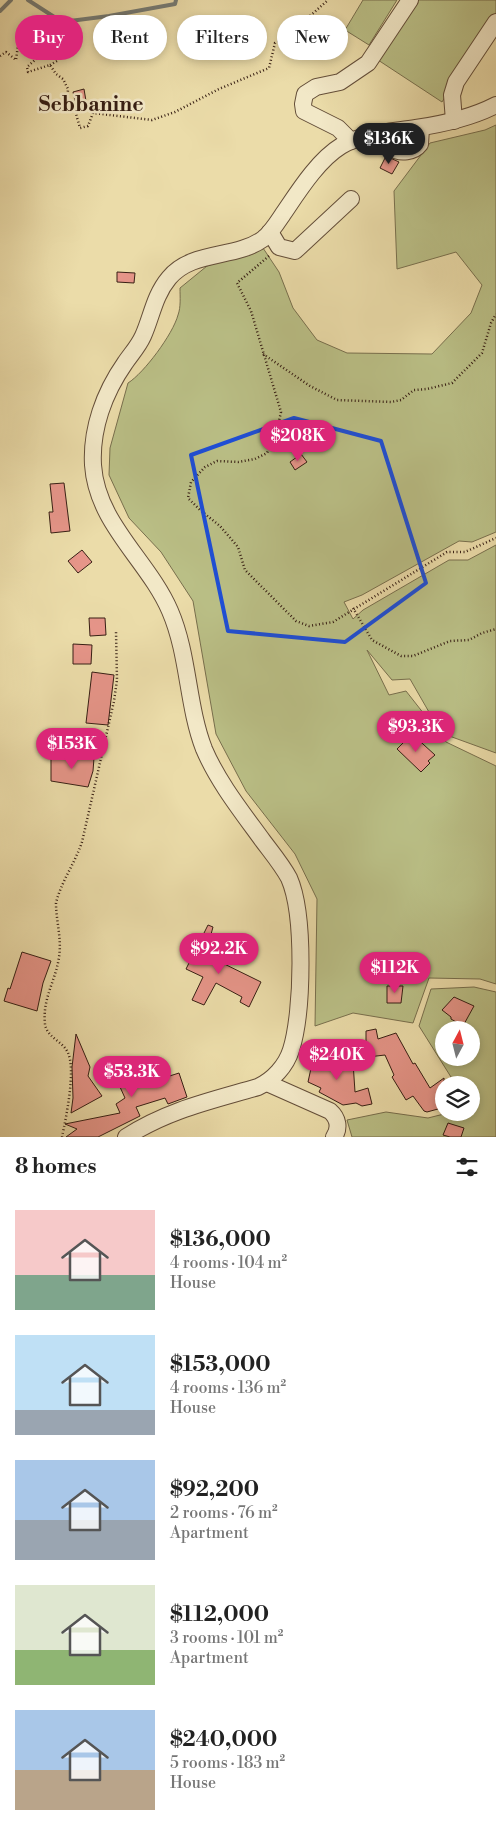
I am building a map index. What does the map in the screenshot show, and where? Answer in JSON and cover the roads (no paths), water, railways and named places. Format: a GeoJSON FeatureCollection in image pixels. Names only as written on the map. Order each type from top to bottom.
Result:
{"type":"FeatureCollection","features":[{"type":"Feature","properties":{"kind":"street"},"geometry":{"type":"LineString","coordinates":[[351,142],[338,128],[304,111],[303,104],[306,94],[316,87],[340,82],[368,63],[410,0]]}},
{"type":"Feature","properties":{"kind":"street"},"geometry":{"type":"LineString","coordinates":[[454,121],[453,89],[496,22]]}},
{"type":"Feature","properties":{"kind":"street"},"geometry":{"type":"LineString","coordinates":[[126,1137],[154,1120],[172,1112],[267,1083],[282,1067],[290,1052],[298,1021],[300,994],[299,922],[295,898],[289,879],[222,781],[205,749],[194,714],[181,644],[171,613],[157,585],[109,519],[96,488],[93,464],[94,439],[100,409],[110,388],[144,334],[159,292],[172,275],[208,256],[249,246],[263,240],[323,162],[338,148],[357,138],[454,121],[496,105]]}},
{"type":"Feature","properties":{"kind":"street"},"geometry":{"type":"LineString","coordinates":[[270,232],[279,247],[295,251],[352,199]]}},
{"type":"Feature","properties":{"kind":"street"},"geometry":{"type":"LineString","coordinates":[[267,1083],[330,1111],[337,1120],[338,1126],[334,1137]]}},
{"type":"Feature","properties":{"kind":"waterway"},"geometry":{"type":"LineString","coordinates":[[0,11],[11,0]]}},
{"type":"Feature","properties":{"kind":"waterway"},"geometry":{"type":"LineString","coordinates":[[28,0],[62,22],[175,4],[176,0]]}},
{"type":"Feature","properties":{"kind":"district","name":"Sebbanine"},"geometry":{"type":"Point","coordinates":[91,104]}}]}
